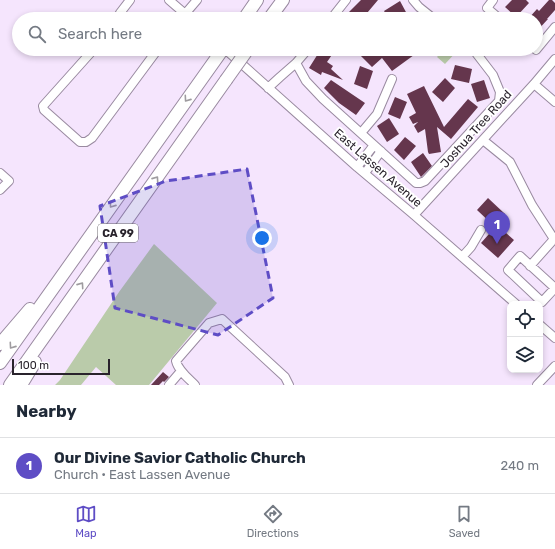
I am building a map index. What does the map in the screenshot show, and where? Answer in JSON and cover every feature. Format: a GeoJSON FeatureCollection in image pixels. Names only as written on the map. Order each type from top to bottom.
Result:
{"type":"FeatureCollection","features":[{"type":"Feature","properties":{"kind":"highway"},"geometry":{"type":"LineString","coordinates":[[249,12],[257,0]]}},
{"type":"Feature","properties":{"kind":"highway"},"geometry":{"type":"LineString","coordinates":[[274,12],[283,0]]}},
{"type":"Feature","properties":{"kind":"highway","name":"CA 99"},"geometry":{"type":"LineString","coordinates":[[0,363],[218,56]]}},
{"type":"Feature","properties":{"kind":"highway","name":"CA 99"},"geometry":{"type":"LineString","coordinates":[[10,385],[243,56]]}},
{"type":"Feature","properties":{"kind":"highway"},"geometry":{"type":"LineString","coordinates":[[0,344],[69,265]]}},
{"type":"Feature","properties":{"kind":"highway"},"geometry":{"type":"LineString","coordinates":[[21,385],[64,318],[65,308]]}},
{"type":"Feature","properties":{"kind":"street"},"geometry":{"type":"LineString","coordinates":[[121,12],[130,0]]}},
{"type":"Feature","properties":{"kind":"street"},"geometry":{"type":"LineString","coordinates":[[169,0],[182,12]]}},
{"type":"Feature","properties":{"kind":"street"},"geometry":{"type":"LineString","coordinates":[[190,12],[197,0]]}},
{"type":"Feature","properties":{"kind":"street"},"geometry":{"type":"LineString","coordinates":[[337,12],[346,0]]}},
{"type":"Feature","properties":{"kind":"street"},"geometry":{"type":"LineString","coordinates":[[413,0],[425,12]]}},
{"type":"Feature","properties":{"kind":"street"},"geometry":{"type":"LineString","coordinates":[[492,12],[487,8],[493,0]]}},
{"type":"Feature","properties":{"kind":"street"},"geometry":{"type":"LineString","coordinates":[[543,42],[555,27]]}},
{"type":"Feature","properties":{"kind":"street"},"geometry":{"type":"LineString","coordinates":[[88,56],[43,106],[44,110],[80,142],[86,142],[92,138],[153,56]]}},
{"type":"Feature","properties":{"kind":"street","name":"East Lassen Avenue"},"geometry":{"type":"LineString","coordinates":[[232,56],[357,167],[513,301]]}},
{"type":"Feature","properties":{"kind":"street"},"geometry":{"type":"LineString","coordinates":[[268,88],[302,56]]}},
{"type":"Feature","properties":{"kind":"street"},"geometry":{"type":"LineString","coordinates":[[296,63],[306,82],[323,99],[416,183],[420,183],[425,181],[499,101],[500,92],[494,75],[479,56]]}},
{"type":"Feature","properties":{"kind":"street","name":"Joshua Tree Road"},"geometry":{"type":"LineString","coordinates":[[414,215],[555,59]]}},
{"type":"Feature","properties":{"kind":"street"},"geometry":{"type":"LineString","coordinates":[[360,133],[377,114],[392,79]]}},
{"type":"Feature","properties":{"kind":"street"},"geometry":{"type":"LineString","coordinates":[[534,84],[555,102]]}},
{"type":"Feature","properties":{"kind":"street"},"geometry":{"type":"LineString","coordinates":[[483,140],[510,162],[532,205],[554,238],[530,266]]}},
{"type":"Feature","properties":{"kind":"street"},"geometry":{"type":"LineString","coordinates":[[357,167],[374,145]]}},
{"type":"Feature","properties":{"kind":"street"},"geometry":{"type":"LineString","coordinates":[[365,173],[381,151]]}},
{"type":"Feature","properties":{"kind":"street"},"geometry":{"type":"LineString","coordinates":[[0,173],[8,180],[0,190]]}},
{"type":"Feature","properties":{"kind":"street"},"geometry":{"type":"LineString","coordinates":[[462,257],[471,247],[481,230]]}},
{"type":"Feature","properties":{"kind":"street"},"geometry":{"type":"LineString","coordinates":[[520,256],[555,288],[542,302],[537,297],[508,270],[520,256]]}},
{"type":"Feature","properties":{"kind":"street"},"geometry":{"type":"LineString","coordinates":[[534,301],[537,297]]}},
{"type":"Feature","properties":{"kind":"street"},"geometry":{"type":"LineString","coordinates":[[194,385],[181,371],[176,361],[208,323],[222,319],[285,377],[289,385]]}},
{"type":"Feature","properties":{"kind":"street"},"geometry":{"type":"LineString","coordinates":[[543,327],[555,338]]}},
{"type":"Feature","properties":{"kind":"street"},"geometry":{"type":"LineString","coordinates":[[537,385],[555,366]]}},
{"type":"Feature","properties":{"kind":"street"},"geometry":{"type":"LineString","coordinates":[[169,385],[181,371]]}},
{"type":"Feature","properties":{"kind":"highlighted area"},"geometry":{"type":"Polygon","coordinates":[[[247,169],[273,298],[218,335],[115,308],[100,206],[166,181],[247,169]]]}},
{"type":"Feature","properties":{"kind":"green space"},"geometry":{"type":"Polygon","coordinates":[[[438,56],[452,56],[445,64],[437,57],[438,56]]]}},
{"type":"Feature","properties":{"kind":"green space"},"geometry":{"type":"Polygon","coordinates":[[[154,244],[217,303],[149,385],[116,385],[96,367],[81,385],[55,385],[60,380],[119,292],[154,244]]]}},
{"type":"Feature","properties":{"kind":"building"},"geometry":{"type":"Polygon","coordinates":[[[361,0],[378,0],[368,12],[349,12],[361,0]]]}},
{"type":"Feature","properties":{"kind":"building"},"geometry":{"type":"Polygon","coordinates":[[[512,0],[526,0],[529,3],[521,12],[510,12],[505,7],[512,0]]]}},
{"type":"Feature","properties":{"kind":"building"},"geometry":{"type":"Polygon","coordinates":[[[549,0],[552,0],[555,3],[555,10],[543,24],[543,12],[534,12],[537,9],[539,11],[549,0]]]}},
{"type":"Feature","properties":{"kind":"building"},"geometry":{"type":"Polygon","coordinates":[[[400,1],[406,12],[385,12],[400,1]]]}},
{"type":"Feature","properties":{"kind":"building"},"geometry":{"type":"Polygon","coordinates":[[[317,56],[331,56],[327,62],[333,66],[331,69],[343,80],[322,72],[321,75],[309,68],[317,56]]]}},
{"type":"Feature","properties":{"kind":"building"},"geometry":{"type":"Polygon","coordinates":[[[361,56],[413,56],[392,71],[382,58],[372,67],[361,56]]]}},
{"type":"Feature","properties":{"kind":"building"},"geometry":{"type":"Polygon","coordinates":[[[455,65],[472,69],[469,83],[451,79],[455,65]]]}},
{"type":"Feature","properties":{"kind":"building"},"geometry":{"type":"Polygon","coordinates":[[[360,66],[373,71],[367,89],[354,84],[360,66]]]}},
{"type":"Feature","properties":{"kind":"building"},"geometry":{"type":"Polygon","coordinates":[[[445,78],[455,88],[443,102],[432,92],[445,78]]]}},
{"type":"Feature","properties":{"kind":"building"},"geometry":{"type":"Polygon","coordinates":[[[331,80],[365,103],[356,115],[339,103],[324,88],[331,80]]]}},
{"type":"Feature","properties":{"kind":"building"},"geometry":{"type":"Polygon","coordinates":[[[484,80],[490,98],[477,102],[471,84],[484,80]]]}},
{"type":"Feature","properties":{"kind":"building"},"geometry":{"type":"Polygon","coordinates":[[[424,86],[444,127],[468,99],[478,107],[451,139],[437,127],[441,152],[429,154],[425,129],[418,133],[414,126],[418,122],[413,124],[409,117],[416,113],[407,94],[424,86]]]}},
{"type":"Feature","properties":{"kind":"building"},"geometry":{"type":"Polygon","coordinates":[[[395,97],[407,102],[400,119],[388,114],[395,97]]]}},
{"type":"Feature","properties":{"kind":"building"},"geometry":{"type":"Polygon","coordinates":[[[389,118],[399,134],[387,142],[377,126],[389,118]]]}},
{"type":"Feature","properties":{"kind":"building"},"geometry":{"type":"Polygon","coordinates":[[[405,137],[416,146],[404,160],[394,150],[405,137]]]}},
{"type":"Feature","properties":{"kind":"building"},"geometry":{"type":"Polygon","coordinates":[[[423,153],[432,166],[421,177],[411,162],[423,153]]]}},
{"type":"Feature","properties":{"kind":"building"},"geometry":{"type":"Polygon","coordinates":[[[488,198],[505,214],[494,226],[477,210],[488,198]]]}},
{"type":"Feature","properties":{"kind":"building"},"geometry":{"type":"Polygon","coordinates":[[[497,225],[514,240],[498,258],[481,243],[497,225]]]}},
{"type":"Feature","properties":{"kind":"building"},"geometry":{"type":"Polygon","coordinates":[[[163,372],[169,377],[159,385],[151,385],[163,372]]]}},
{"type":"Feature","properties":{"kind":"place","name":"Our Divine Savior Catholic Church"},"geometry":{"type":"Point","coordinates":[497,244]}}]}
